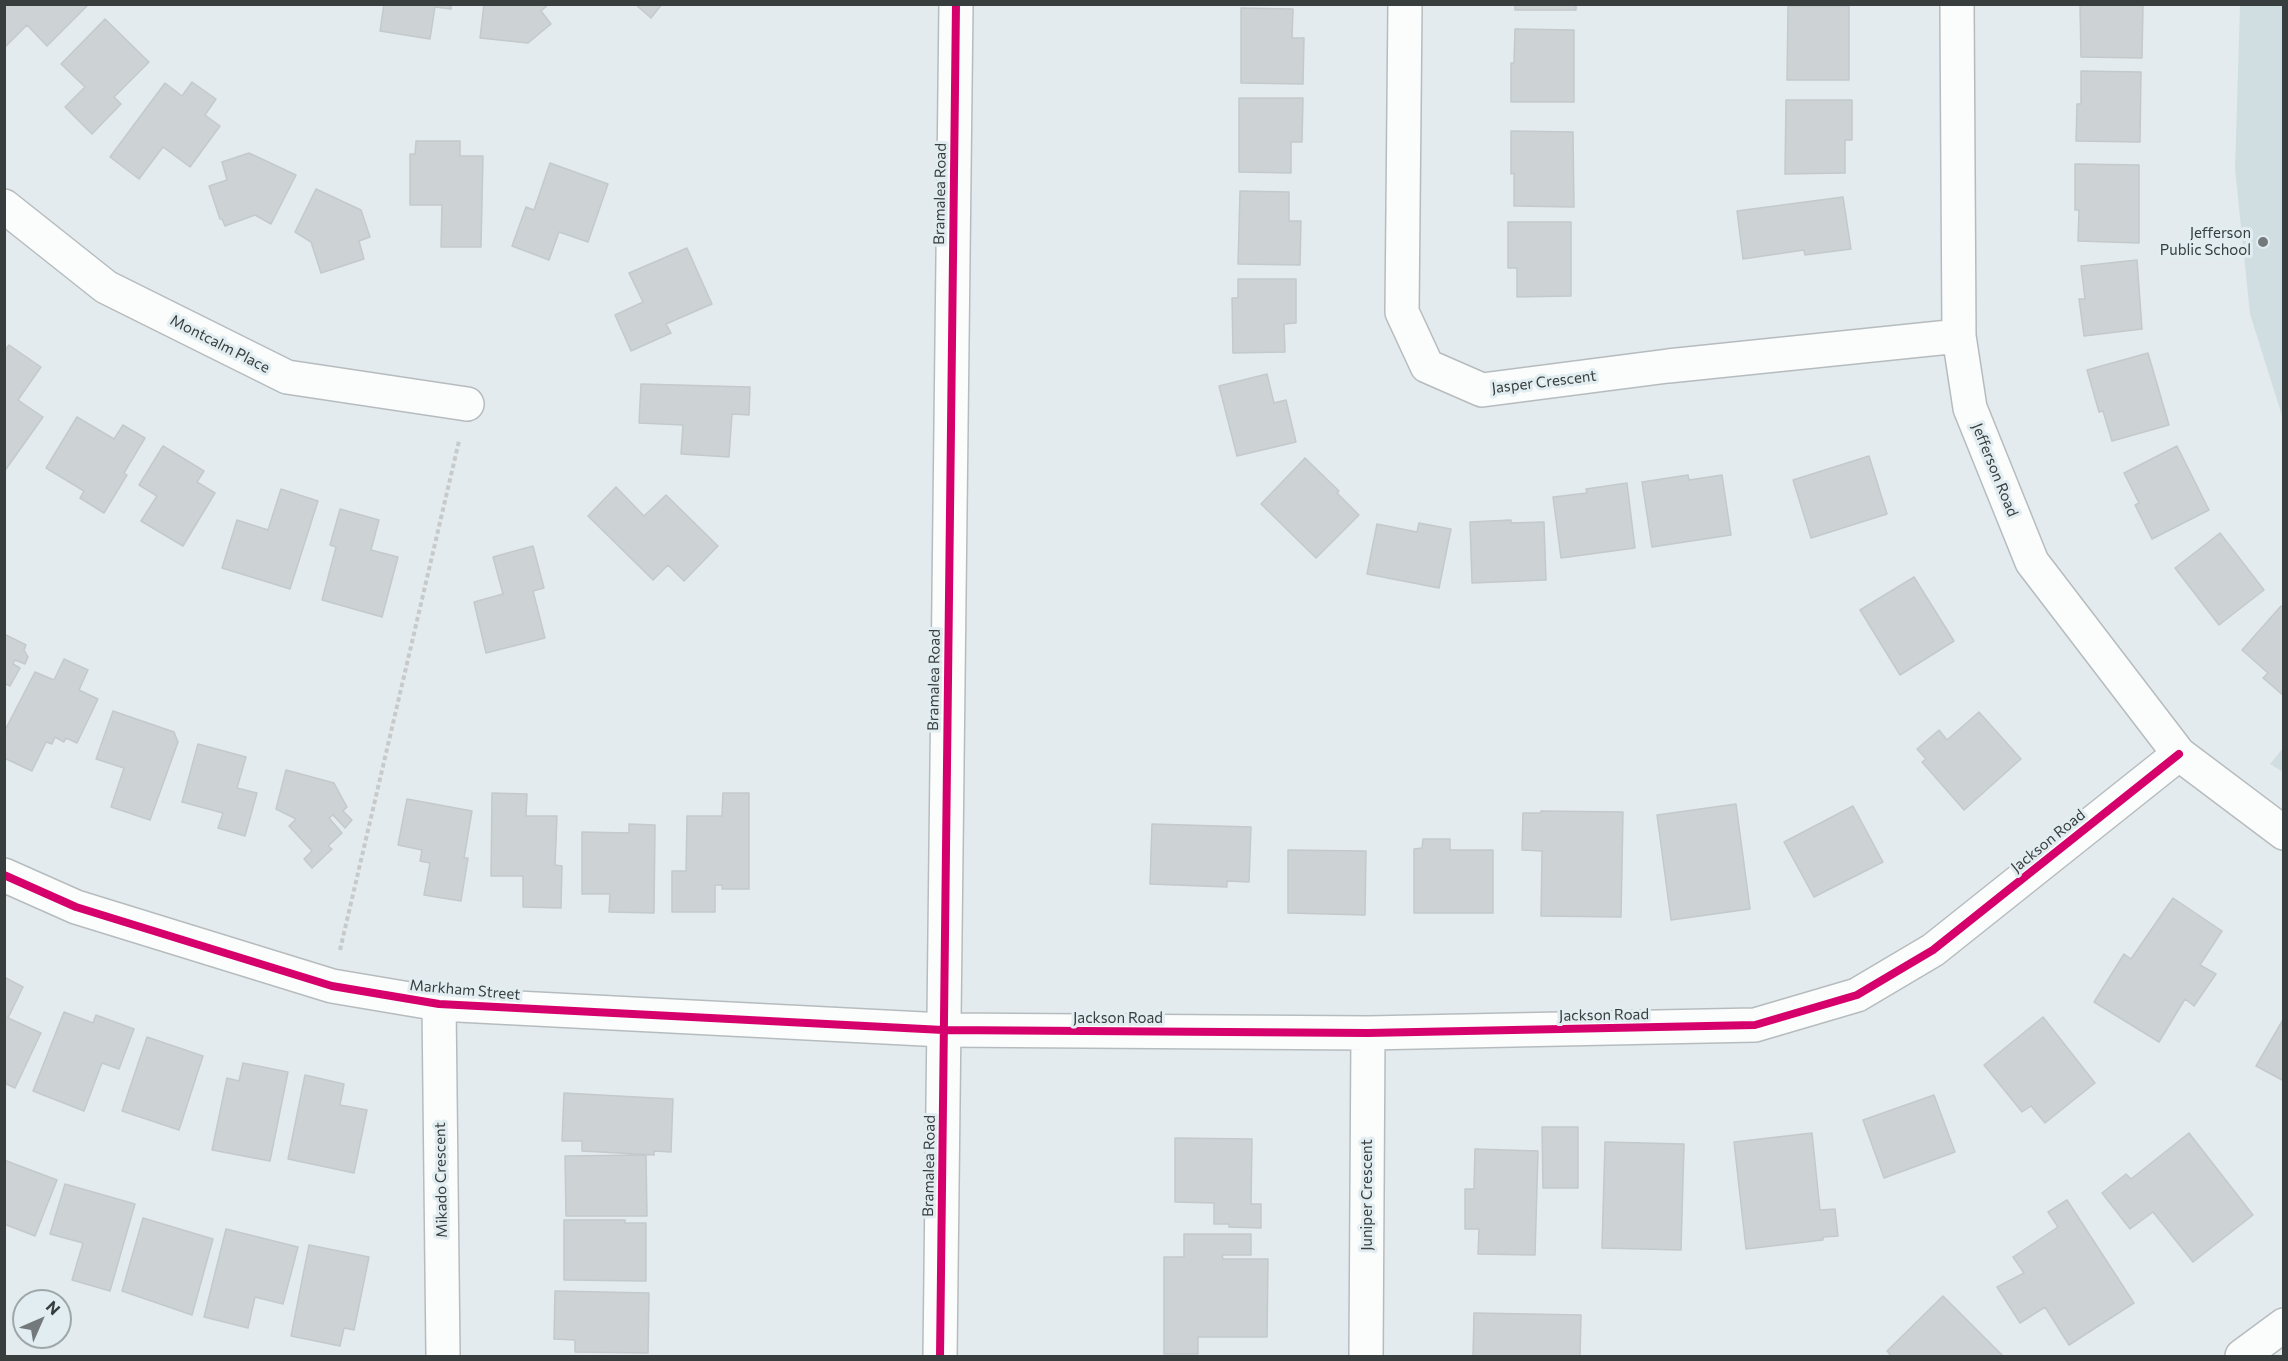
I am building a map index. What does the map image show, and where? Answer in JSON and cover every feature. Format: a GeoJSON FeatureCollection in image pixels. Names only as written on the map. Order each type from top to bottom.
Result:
{"type":"FeatureCollection","features":[{"type":"Feature","properties":{"kind":"street","name":"Bramalea Road"},"geometry":{"type":"LineString","coordinates":[[940,1356],[956,4]]}},
{"type":"Feature","properties":{"kind":"street","name":"Jasper Crescent"},"geometry":{"type":"LineString","coordinates":[[1405,4],[1402,312],[1428,366],[1482,390],[1668,366],[1959,336]]}},
{"type":"Feature","properties":{"kind":"street","name":"Jefferson Road"},"geometry":{"type":"LineString","coordinates":[[1957,4],[1959,336],[1970,408],[2032,561],[2179,754],[2283,833]]}},
{"type":"Feature","properties":{"kind":"street","name":"Montcalm Place"},"geometry":{"type":"LineString","coordinates":[[4,206],[106,287],[287,377],[467,404]]}},
{"type":"Feature","properties":{"kind":"street","name":"Jackson Road"},"geometry":{"type":"LineString","coordinates":[[943,1030],[1368,1033],[1755,1025],[1857,995],[1933,950],[2179,754]]}},
{"type":"Feature","properties":{"kind":"street","name":"Markham Street"},"geometry":{"type":"LineString","coordinates":[[4,874],[76,908],[332,986],[439,1004],[943,1030]]}},
{"type":"Feature","properties":{"kind":"street","name":"Mikado Crescent"},"geometry":{"type":"LineString","coordinates":[[439,1004],[443,1356]]}},
{"type":"Feature","properties":{"kind":"street","name":"Juniper Crescent"},"geometry":{"type":"LineString","coordinates":[[1366,1356],[1368,1033]]}},
{"type":"Feature","properties":{"kind":"street"},"geometry":{"type":"LineString","coordinates":[[2242,1356],[2283,1325]]}},
{"type":"Feature","properties":{"kind":"path"},"geometry":{"type":"LineString","coordinates":[[332,986],[467,404]]}},
{"type":"Feature","properties":{"kind":"shaded area","name":"Jefferson Public School"},"geometry":{"type":"Polygon","coordinates":[[[2240,5],[2283,5],[2283,419],[2250,314],[2235,169],[2240,5]]]}},
{"type":"Feature","properties":{"kind":"shaded area"},"geometry":{"type":"Polygon","coordinates":[[[2283,748],[2283,772],[2270,764],[2283,748]]]}},
{"type":"Feature","properties":{"kind":"building"},"geometry":{"type":"Polygon","coordinates":[[[4,4],[89,4],[47,46],[27,25],[5,47],[4,4]]]}},
{"type":"Feature","properties":{"kind":"building"},"geometry":{"type":"Polygon","coordinates":[[[384,4],[451,4],[451,9],[435,7],[430,39],[380,31],[384,4]]]}},
{"type":"Feature","properties":{"kind":"building"},"geometry":{"type":"Polygon","coordinates":[[[484,4],[549,4],[541,11],[551,24],[528,43],[480,38],[484,4]]]}},
{"type":"Feature","properties":{"kind":"building"},"geometry":{"type":"Polygon","coordinates":[[[635,4],[662,4],[651,18],[635,4]]]}},
{"type":"Feature","properties":{"kind":"building"},"geometry":{"type":"Polygon","coordinates":[[[1515,4],[1576,4],[1576,10],[1515,10],[1515,4]]]}},
{"type":"Feature","properties":{"kind":"building"},"geometry":{"type":"Polygon","coordinates":[[[2080,4],[2143,4],[2142,58],[2081,57],[2080,4]]]}},
{"type":"Feature","properties":{"kind":"building"},"geometry":{"type":"Polygon","coordinates":[[[1788,6],[1849,6],[1849,80],[1787,80],[1788,6]]]}},
{"type":"Feature","properties":{"kind":"building"},"geometry":{"type":"Polygon","coordinates":[[[1241,8],[1293,9],[1292,38],[1304,38],[1303,84],[1241,83],[1241,8]]]}},
{"type":"Feature","properties":{"kind":"building"},"geometry":{"type":"Polygon","coordinates":[[[105,19],[149,62],[114,97],[121,104],[92,134],[65,107],[85,87],[61,64],[105,19]]]}},
{"type":"Feature","properties":{"kind":"building"},"geometry":{"type":"Polygon","coordinates":[[[1515,29],[1574,30],[1574,102],[1511,102],[1511,63],[1514,63],[1515,29]]]}},
{"type":"Feature","properties":{"kind":"building"},"geometry":{"type":"Polygon","coordinates":[[[2081,71],[2141,72],[2140,142],[2076,141],[2077,104],[2081,104],[2081,71]]]}},
{"type":"Feature","properties":{"kind":"building"},"geometry":{"type":"Polygon","coordinates":[[[192,82],[216,99],[205,115],[220,126],[190,167],[163,147],[139,179],[110,157],[165,83],[182,96],[192,82]]]}},
{"type":"Feature","properties":{"kind":"building"},"geometry":{"type":"Polygon","coordinates":[[[1239,98],[1303,98],[1302,142],[1291,142],[1291,173],[1239,172],[1239,98]]]}},
{"type":"Feature","properties":{"kind":"building"},"geometry":{"type":"Polygon","coordinates":[[[1786,100],[1852,100],[1852,140],[1845,140],[1845,173],[1785,174],[1786,100]]]}},
{"type":"Feature","properties":{"kind":"building"},"geometry":{"type":"Polygon","coordinates":[[[1511,131],[1573,132],[1574,207],[1514,206],[1511,131]]]}},
{"type":"Feature","properties":{"kind":"building"},"geometry":{"type":"Polygon","coordinates":[[[416,141],[460,141],[460,156],[483,156],[481,247],[441,247],[442,205],[410,205],[410,154],[415,154],[416,141]]]}},
{"type":"Feature","properties":{"kind":"building"},"geometry":{"type":"Polygon","coordinates":[[[249,153],[296,175],[271,224],[255,215],[225,226],[220,219],[209,186],[227,180],[222,162],[249,153]]]}},
{"type":"Feature","properties":{"kind":"building"},"geometry":{"type":"Polygon","coordinates":[[[550,163],[608,184],[588,242],[559,232],[549,260],[512,246],[526,207],[534,210],[550,163]]]}},
{"type":"Feature","properties":{"kind":"building"},"geometry":{"type":"Polygon","coordinates":[[[2075,164],[2139,165],[2139,243],[2078,241],[2079,210],[2075,210],[2075,164]]]}},
{"type":"Feature","properties":{"kind":"building"},"geometry":{"type":"Polygon","coordinates":[[[316,189],[361,210],[370,237],[359,241],[364,259],[321,273],[311,242],[295,232],[316,189]]]}},
{"type":"Feature","properties":{"kind":"building"},"geometry":{"type":"Polygon","coordinates":[[[1240,191],[1289,192],[1289,221],[1301,221],[1300,265],[1238,264],[1240,191]]]}},
{"type":"Feature","properties":{"kind":"building"},"geometry":{"type":"Polygon","coordinates":[[[1843,197],[1851,249],[1805,255],[1804,250],[1743,259],[1737,211],[1843,197]]]}},
{"type":"Feature","properties":{"kind":"building"},"geometry":{"type":"Polygon","coordinates":[[[1508,222],[1571,222],[1571,296],[1517,297],[1517,268],[1508,268],[1508,222]]]}},
{"type":"Feature","properties":{"kind":"building"},"geometry":{"type":"Polygon","coordinates":[[[687,248],[712,304],[666,324],[671,333],[631,351],[615,315],[643,302],[629,273],[687,248]]]}},
{"type":"Feature","properties":{"kind":"building"},"geometry":{"type":"Polygon","coordinates":[[[2137,260],[2142,329],[2084,336],[2079,299],[2085,299],[2081,266],[2137,260]]]}},
{"type":"Feature","properties":{"kind":"building"},"geometry":{"type":"Polygon","coordinates":[[[1238,279],[1296,279],[1296,323],[1284,324],[1285,352],[1233,353],[1232,298],[1238,298],[1238,279]]]}},
{"type":"Feature","properties":{"kind":"building"},"geometry":{"type":"Polygon","coordinates":[[[9,345],[41,367],[18,400],[43,417],[4,472],[4,351],[9,345]]]}},
{"type":"Feature","properties":{"kind":"building"},"geometry":{"type":"Polygon","coordinates":[[[2148,353],[2169,425],[2112,441],[2103,411],[2099,412],[2087,370],[2148,353]]]}},
{"type":"Feature","properties":{"kind":"building"},"geometry":{"type":"Polygon","coordinates":[[[1267,374],[1274,403],[1286,400],[1296,442],[1237,456],[1219,386],[1267,374]]]}},
{"type":"Feature","properties":{"kind":"building"},"geometry":{"type":"Polygon","coordinates":[[[641,384],[750,387],[749,415],[732,414],[729,457],[681,454],[683,425],[639,423],[641,384]]]}},
{"type":"Feature","properties":{"kind":"building"},"geometry":{"type":"Polygon","coordinates":[[[77,417],[114,439],[123,425],[145,438],[124,473],[127,475],[104,513],[80,498],[84,491],[46,468],[77,417]]]}},
{"type":"Feature","properties":{"kind":"building"},"geometry":{"type":"Polygon","coordinates":[[[163,446],[204,471],[197,482],[215,493],[183,546],[141,521],[157,496],[139,485],[163,446]]]}},
{"type":"Feature","properties":{"kind":"building"},"geometry":{"type":"Polygon","coordinates":[[[2177,446],[2209,510],[2152,539],[2135,505],[2139,503],[2124,473],[2177,446]]]}},
{"type":"Feature","properties":{"kind":"building"},"geometry":{"type":"Polygon","coordinates":[[[1869,456],[1887,514],[1811,538],[1793,480],[1869,456]]]}},
{"type":"Feature","properties":{"kind":"building"},"geometry":{"type":"Polygon","coordinates":[[[1305,458],[1339,491],[1337,493],[1359,515],[1316,558],[1261,504],[1305,458]]]}},
{"type":"Feature","properties":{"kind":"building"},"geometry":{"type":"Polygon","coordinates":[[[1688,475],[1689,480],[1722,475],[1731,535],[1652,547],[1642,482],[1688,475]]]}},
{"type":"Feature","properties":{"kind":"building"},"geometry":{"type":"Polygon","coordinates":[[[1627,483],[1635,548],[1561,558],[1553,497],[1587,493],[1586,489],[1627,483]]]}},
{"type":"Feature","properties":{"kind":"building"},"geometry":{"type":"Polygon","coordinates":[[[616,487],[644,516],[666,495],[718,546],[684,581],[668,565],[653,580],[588,516],[616,487]]]}},
{"type":"Feature","properties":{"kind":"building"},"geometry":{"type":"Polygon","coordinates":[[[281,489],[318,501],[290,589],[222,568],[237,520],[268,530],[281,489]]]}},
{"type":"Feature","properties":{"kind":"building"},"geometry":{"type":"Polygon","coordinates":[[[340,509],[379,520],[371,550],[398,557],[382,617],[322,600],[336,547],[330,545],[340,509]]]}},
{"type":"Feature","properties":{"kind":"building"},"geometry":{"type":"Polygon","coordinates":[[[1511,520],[1511,523],[1544,522],[1546,580],[1472,583],[1470,522],[1511,520]]]}},
{"type":"Feature","properties":{"kind":"building"},"geometry":{"type":"Polygon","coordinates":[[[1419,523],[1451,529],[1439,588],[1367,574],[1377,524],[1417,532],[1419,523]]]}},
{"type":"Feature","properties":{"kind":"building"},"geometry":{"type":"Polygon","coordinates":[[[2220,533],[2264,590],[2219,625],[2175,568],[2220,533]]]}},
{"type":"Feature","properties":{"kind":"building"},"geometry":{"type":"Polygon","coordinates":[[[533,546],[544,588],[533,591],[545,638],[486,653],[474,602],[503,594],[493,557],[533,546]]]}},
{"type":"Feature","properties":{"kind":"building"},"geometry":{"type":"Polygon","coordinates":[[[1914,577],[1954,641],[1900,675],[1860,610],[1914,577]]]}},
{"type":"Feature","properties":{"kind":"building"},"geometry":{"type":"Polygon","coordinates":[[[2281,606],[2284,608],[2284,696],[2263,678],[2268,673],[2242,650],[2281,606]]]}},
{"type":"Feature","properties":{"kind":"building"},"geometry":{"type":"Polygon","coordinates":[[[4,634],[26,645],[24,650],[28,657],[25,664],[15,660],[13,664],[20,668],[10,686],[4,683],[4,634]]]}},
{"type":"Feature","properties":{"kind":"building"},"geometry":{"type":"Polygon","coordinates":[[[64,659],[88,670],[79,690],[98,699],[77,743],[66,738],[64,742],[55,737],[52,744],[46,742],[32,771],[4,758],[4,732],[35,672],[54,680],[64,659]]]}},
{"type":"Feature","properties":{"kind":"building"},"geometry":{"type":"Polygon","coordinates":[[[113,711],[174,732],[178,742],[150,820],[111,807],[124,768],[96,759],[113,711]]]}},
{"type":"Feature","properties":{"kind":"building"},"geometry":{"type":"Polygon","coordinates":[[[1979,712],[2021,759],[1964,810],[1922,762],[1926,759],[1917,749],[1939,730],[1947,740],[1979,712]]]}},
{"type":"Feature","properties":{"kind":"building"},"geometry":{"type":"Polygon","coordinates":[[[198,744],[246,757],[237,788],[257,793],[245,836],[218,828],[223,813],[182,802],[198,744]]]}},
{"type":"Feature","properties":{"kind":"building"},"geometry":{"type":"Polygon","coordinates":[[[286,770],[334,783],[347,807],[343,811],[352,820],[345,828],[333,815],[329,818],[342,833],[328,846],[332,849],[312,868],[304,859],[312,851],[289,826],[296,819],[276,809],[286,770]]]}},
{"type":"Feature","properties":{"kind":"building"},"geometry":{"type":"Polygon","coordinates":[[[492,793],[527,794],[526,816],[557,816],[555,865],[562,866],[561,908],[523,907],[523,876],[491,876],[492,793]]]}},
{"type":"Feature","properties":{"kind":"building"},"geometry":{"type":"Polygon","coordinates":[[[723,793],[749,793],[749,889],[722,889],[722,885],[715,885],[715,912],[672,912],[672,871],[686,871],[687,816],[722,816],[723,793]]]}},
{"type":"Feature","properties":{"kind":"building"},"geometry":{"type":"Polygon","coordinates":[[[407,799],[472,811],[464,858],[468,858],[461,901],[424,895],[430,863],[420,861],[422,850],[398,845],[407,799]]]}},
{"type":"Feature","properties":{"kind":"building"},"geometry":{"type":"Polygon","coordinates":[[[1736,804],[1750,909],[1671,920],[1657,815],[1736,804]]]}},
{"type":"Feature","properties":{"kind":"building"},"geometry":{"type":"Polygon","coordinates":[[[1853,806],[1883,862],[1814,897],[1784,842],[1853,806]]]}},
{"type":"Feature","properties":{"kind":"building"},"geometry":{"type":"Polygon","coordinates":[[[1541,811],[1623,812],[1621,917],[1541,916],[1542,851],[1522,850],[1523,813],[1540,813],[1541,811]]]}},
{"type":"Feature","properties":{"kind":"building"},"geometry":{"type":"Polygon","coordinates":[[[629,824],[655,825],[654,913],[609,912],[610,894],[582,894],[582,832],[629,833],[629,824]]]}},
{"type":"Feature","properties":{"kind":"building"},"geometry":{"type":"Polygon","coordinates":[[[1152,824],[1251,827],[1249,882],[1227,881],[1227,887],[1150,884],[1152,824]]]}},
{"type":"Feature","properties":{"kind":"building"},"geometry":{"type":"Polygon","coordinates":[[[1423,839],[1450,839],[1450,850],[1493,850],[1493,913],[1414,913],[1414,849],[1422,848],[1423,839]]]}},
{"type":"Feature","properties":{"kind":"building"},"geometry":{"type":"Polygon","coordinates":[[[1288,850],[1366,851],[1365,915],[1288,913],[1288,850]]]}},
{"type":"Feature","properties":{"kind":"building"},"geometry":{"type":"Polygon","coordinates":[[[2173,898],[2222,931],[2200,965],[2216,974],[2194,1006],[2185,999],[2159,1042],[2094,1002],[2124,954],[2131,959],[2173,898]]]}},
{"type":"Feature","properties":{"kind":"building"},"geometry":{"type":"Polygon","coordinates":[[[4,977],[23,987],[8,1018],[41,1033],[15,1088],[4,1083],[4,977]]]}},
{"type":"Feature","properties":{"kind":"building"},"geometry":{"type":"Polygon","coordinates":[[[64,1012],[93,1023],[96,1015],[134,1029],[119,1069],[102,1063],[84,1111],[33,1091],[64,1012]]]}},
{"type":"Feature","properties":{"kind":"building"},"geometry":{"type":"Polygon","coordinates":[[[2043,1017],[2095,1083],[2045,1123],[2031,1106],[2022,1112],[1984,1065],[2043,1017]]]}},
{"type":"Feature","properties":{"kind":"building"},"geometry":{"type":"Polygon","coordinates":[[[2284,1018],[2284,1081],[2256,1066],[2284,1018]]]}},
{"type":"Feature","properties":{"kind":"building"},"geometry":{"type":"Polygon","coordinates":[[[147,1037],[203,1056],[179,1130],[122,1111],[147,1037]]]}},
{"type":"Feature","properties":{"kind":"building"},"geometry":{"type":"Polygon","coordinates":[[[243,1063],[288,1072],[270,1161],[212,1150],[227,1078],[239,1081],[243,1063]]]}},
{"type":"Feature","properties":{"kind":"building"},"geometry":{"type":"Polygon","coordinates":[[[305,1075],[344,1084],[340,1105],[367,1110],[354,1173],[288,1159],[305,1075]]]}},
{"type":"Feature","properties":{"kind":"building"},"geometry":{"type":"Polygon","coordinates":[[[564,1093],[673,1099],[671,1152],[654,1151],[654,1155],[582,1151],[582,1141],[562,1141],[564,1093]]]}},
{"type":"Feature","properties":{"kind":"building"},"geometry":{"type":"Polygon","coordinates":[[[1934,1095],[1955,1152],[1884,1178],[1863,1120],[1934,1095]]]}},
{"type":"Feature","properties":{"kind":"building"},"geometry":{"type":"Polygon","coordinates":[[[1542,1127],[1578,1127],[1578,1188],[1543,1188],[1542,1127]]]}},
{"type":"Feature","properties":{"kind":"building"},"geometry":{"type":"Polygon","coordinates":[[[1812,1133],[1820,1210],[1835,1209],[1838,1236],[1823,1237],[1823,1240],[1746,1249],[1734,1142],[1812,1133]]]}},
{"type":"Feature","properties":{"kind":"building"},"geometry":{"type":"Polygon","coordinates":[[[2189,1133],[2253,1215],[2193,1262],[2153,1212],[2130,1229],[2102,1193],[2126,1174],[2131,1179],[2189,1133]]]}},
{"type":"Feature","properties":{"kind":"building"},"geometry":{"type":"Polygon","coordinates":[[[1175,1138],[1252,1139],[1251,1204],[1261,1204],[1261,1228],[1214,1224],[1214,1203],[1175,1202],[1175,1138]]]}},
{"type":"Feature","properties":{"kind":"building"},"geometry":{"type":"Polygon","coordinates":[[[1605,1142],[1684,1144],[1681,1250],[1602,1248],[1605,1142]]]}},
{"type":"Feature","properties":{"kind":"building"},"geometry":{"type":"Polygon","coordinates":[[[1475,1149],[1538,1151],[1535,1255],[1478,1254],[1479,1229],[1465,1229],[1465,1189],[1474,1189],[1475,1149]]]}},
{"type":"Feature","properties":{"kind":"building"},"geometry":{"type":"Polygon","coordinates":[[[646,1155],[647,1216],[566,1216],[565,1156],[646,1155]]]}},
{"type":"Feature","properties":{"kind":"building"},"geometry":{"type":"Polygon","coordinates":[[[4,1160],[57,1180],[35,1236],[4,1224],[4,1160]]]}},
{"type":"Feature","properties":{"kind":"building"},"geometry":{"type":"Polygon","coordinates":[[[65,1184],[135,1204],[110,1291],[72,1280],[83,1243],[50,1234],[65,1184]]]}},
{"type":"Feature","properties":{"kind":"building"},"geometry":{"type":"Polygon","coordinates":[[[2067,1200],[2134,1303],[2069,1345],[2045,1307],[2020,1323],[1997,1287],[2024,1273],[2013,1257],[2058,1227],[2048,1212],[2067,1200]]]}},
{"type":"Feature","properties":{"kind":"building"},"geometry":{"type":"Polygon","coordinates":[[[143,1218],[213,1239],[192,1315],[122,1291],[143,1218]]]}},
{"type":"Feature","properties":{"kind":"building"},"geometry":{"type":"Polygon","coordinates":[[[564,1220],[625,1220],[625,1223],[646,1223],[646,1281],[564,1280],[564,1220]]]}},
{"type":"Feature","properties":{"kind":"building"},"geometry":{"type":"Polygon","coordinates":[[[226,1229],[298,1247],[283,1304],[255,1297],[248,1328],[204,1317],[226,1229]]]}},
{"type":"Feature","properties":{"kind":"building"},"geometry":{"type":"Polygon","coordinates":[[[1184,1234],[1251,1234],[1251,1255],[1222,1255],[1223,1259],[1268,1259],[1267,1337],[1198,1337],[1198,1354],[1164,1354],[1164,1257],[1184,1257],[1184,1234]]]}},
{"type":"Feature","properties":{"kind":"building"},"geometry":{"type":"Polygon","coordinates":[[[309,1245],[369,1257],[354,1330],[344,1328],[340,1346],[291,1336],[309,1245]]]}},
{"type":"Feature","properties":{"kind":"building"},"geometry":{"type":"Polygon","coordinates":[[[555,1291],[649,1293],[648,1353],[575,1352],[575,1340],[554,1339],[555,1291]]]}},
{"type":"Feature","properties":{"kind":"building"},"geometry":{"type":"Polygon","coordinates":[[[1943,1296],[2003,1356],[1888,1356],[1890,1354],[1887,1351],[1943,1296]]]}},
{"type":"Feature","properties":{"kind":"building"},"geometry":{"type":"Polygon","coordinates":[[[1474,1313],[1581,1315],[1580,1356],[1473,1356],[1474,1313]]]}},
{"type":"Feature","properties":{"kind":"cycle path"},"geometry":{"type":"LineString","coordinates":[[940,1356],[956,4]]}},
{"type":"Feature","properties":{"kind":"cycle path"},"geometry":{"type":"LineString","coordinates":[[4,875],[76,907],[332,986],[439,1004],[943,1030],[1368,1033],[1755,1025],[1857,995],[1933,950],[2179,754]]}},
{"type":"Feature","properties":{"kind":"place","name":"Jefferson Public School"},"geometry":{"type":"Point","coordinates":[2263,242]}}]}
